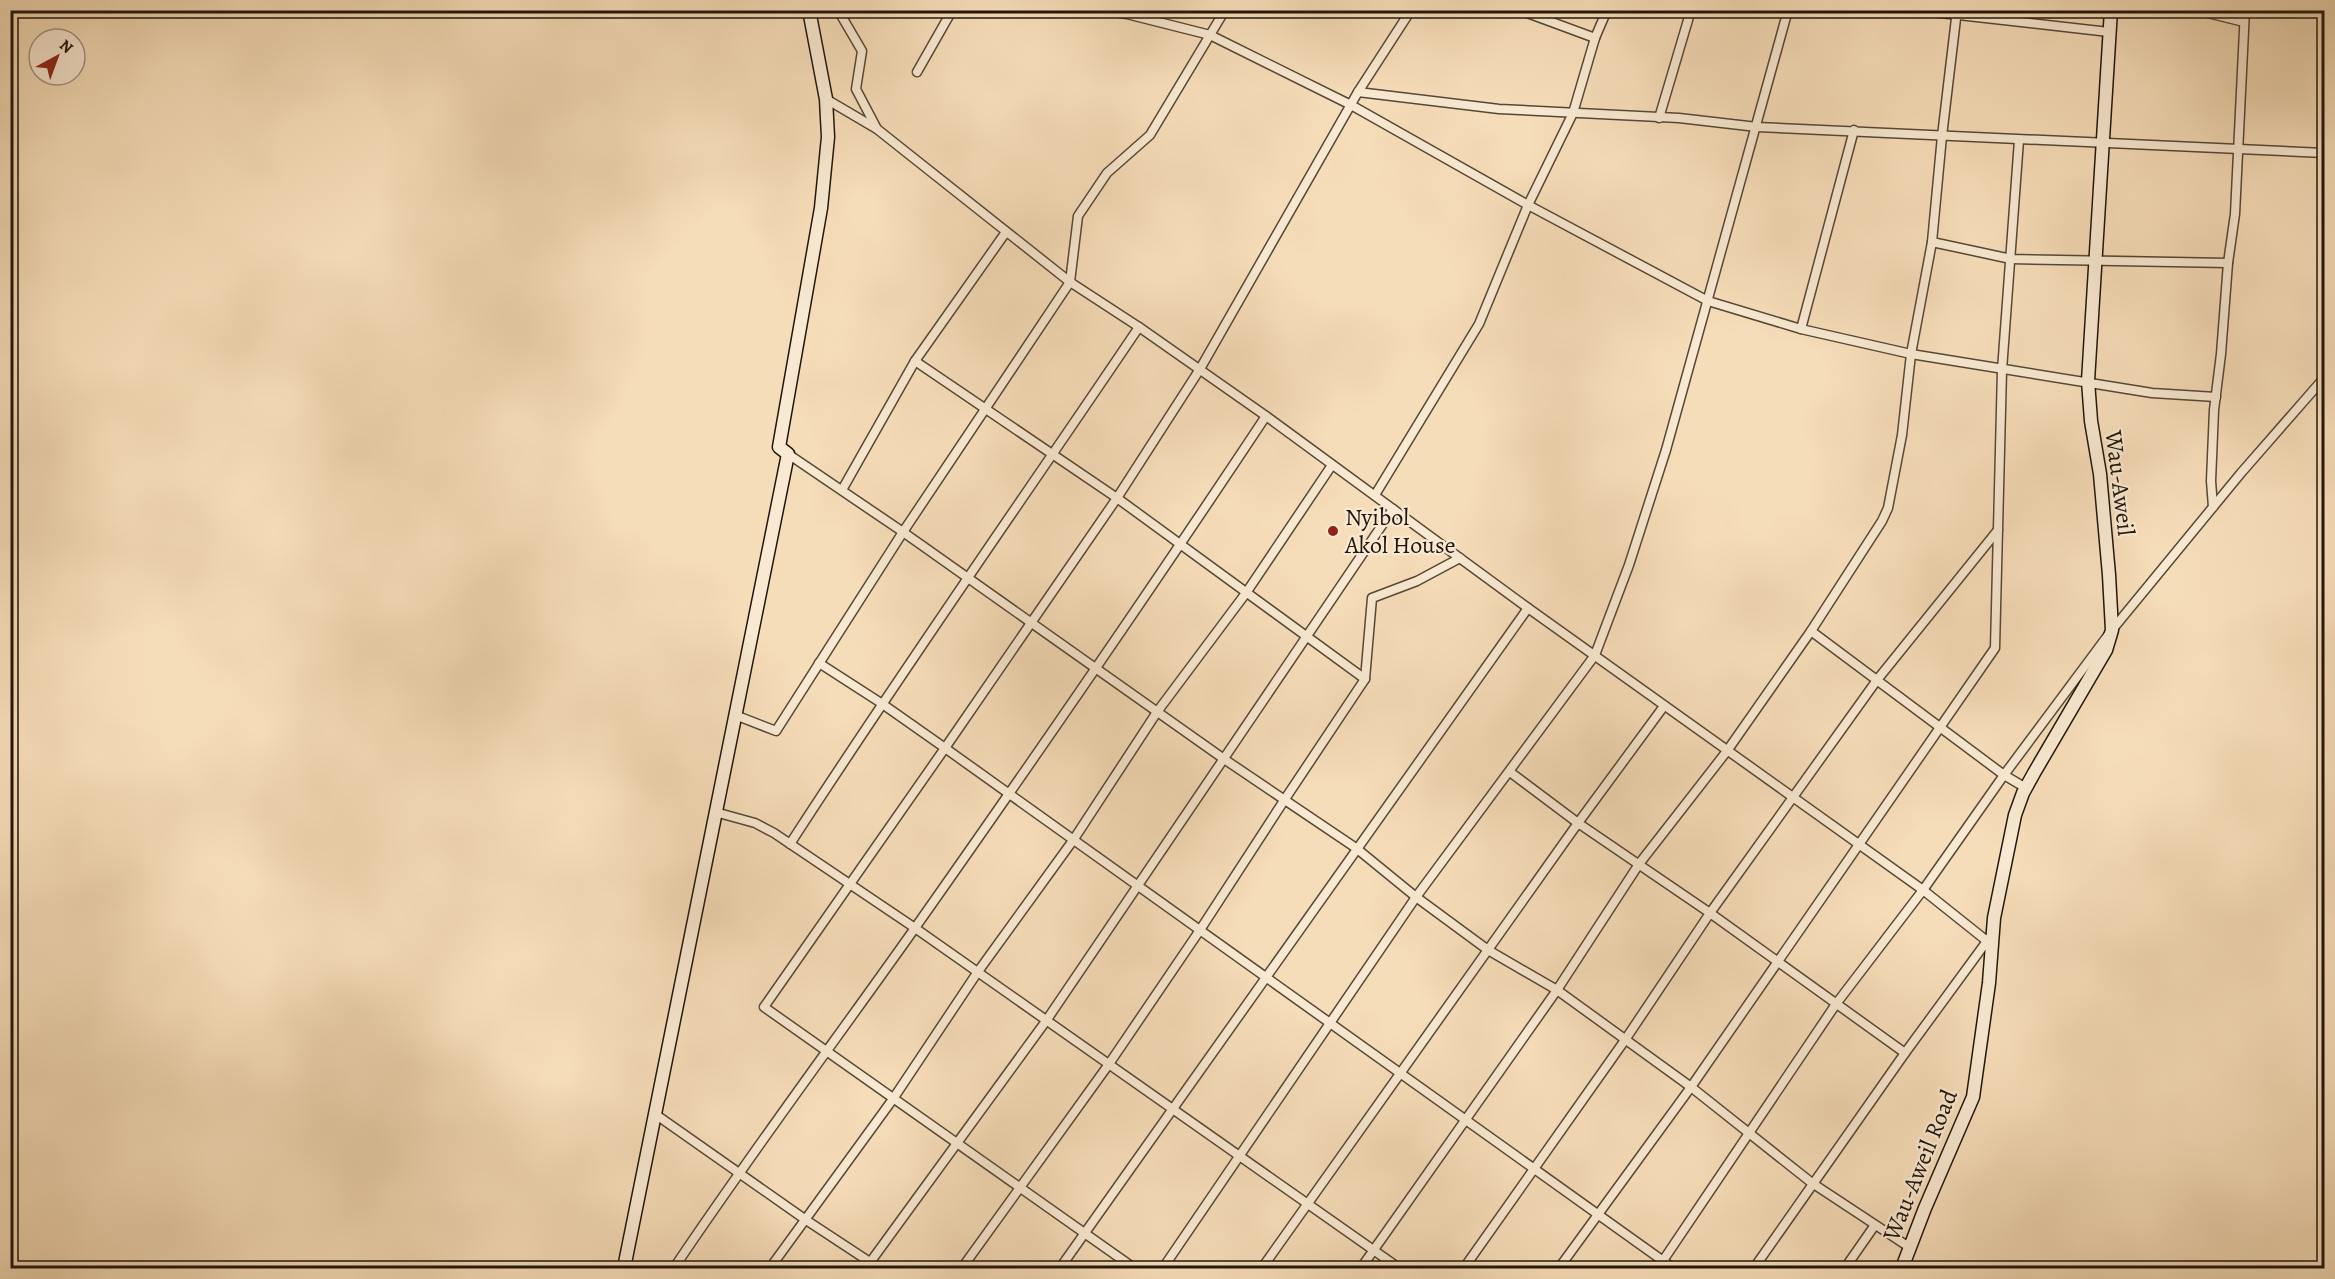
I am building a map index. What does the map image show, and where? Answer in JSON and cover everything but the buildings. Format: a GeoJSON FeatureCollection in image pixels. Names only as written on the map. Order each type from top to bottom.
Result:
{"type":"FeatureCollection","features":[{"type":"Feature","properties":{"kind":"street"},"geometry":{"type":"LineString","coordinates":[[809,10],[826,99],[828,137],[821,208],[779,447],[1224,759],[1356,848],[1416,897],[1488,950],[1557,990],[1692,1086],[1812,1183],[1909,1247]]}},
{"type":"Feature","properties":{"kind":"street"},"geometry":{"type":"LineString","coordinates":[[838,10],[862,51],[856,89],[877,129]]}},
{"type":"Feature","properties":{"kind":"street"},"geometry":{"type":"LineString","coordinates":[[917,72],[950,14],[958,10]]}},
{"type":"Feature","properties":{"kind":"street"},"geometry":{"type":"LineString","coordinates":[[1100,10],[1127,12],[1210,35],[1351,105],[1528,205],[1708,301],[1801,329],[1911,354],[2170,395],[2216,397]]}},
{"type":"Feature","properties":{"kind":"street"},"geometry":{"type":"LineString","coordinates":[[735,715],[776,731],[903,532],[1070,282],[1078,216],[1107,173],[1150,135],[1226,10]]}},
{"type":"Feature","properties":{"kind":"street"},"geometry":{"type":"LineString","coordinates":[[1134,1269],[764,1007],[1116,498],[1200,369],[1358,92],[1411,10]]}},
{"type":"Feature","properties":{"kind":"street"},"geometry":{"type":"LineString","coordinates":[[1519,10],[1595,38]]}},
{"type":"Feature","properties":{"kind":"street"},"geometry":{"type":"LineString","coordinates":[[1375,495],[1479,324],[1528,205],[1573,112],[1595,38],[1607,10]]}},
{"type":"Feature","properties":{"kind":"street"},"geometry":{"type":"LineString","coordinates":[[1659,118],[1691,10]]}},
{"type":"Feature","properties":{"kind":"street"},"geometry":{"type":"LineString","coordinates":[[1163,1269],[1416,897],[1595,655],[1629,566],[1666,450],[1788,10]]}},
{"type":"Feature","properties":{"kind":"street"},"geometry":{"type":"LineString","coordinates":[[1914,10],[1957,13],[2109,32]]}},
{"type":"Feature","properties":{"kind":"street","name":"Wau-Aweil"},"geometry":{"type":"LineString","coordinates":[[1989,938],[2015,815],[2026,788],[2106,650],[2112,630],[2102,492],[2091,421],[2088,381],[2111,10]]}},
{"type":"Feature","properties":{"kind":"street"},"geometry":{"type":"LineString","coordinates":[[2196,10],[2244,21]]}},
{"type":"Feature","properties":{"kind":"street"},"geometry":{"type":"LineString","coordinates":[[2213,507],[2211,481],[2216,397],[2240,148],[2245,10]]}},
{"type":"Feature","properties":{"kind":"street"},"geometry":{"type":"LineString","coordinates":[[1361,1269],[1557,990],[1639,864],[1727,751],[1811,631],[1876,532],[1888,508],[1902,435],[1911,354],[1932,242],[1957,13]]}},
{"type":"Feature","properties":{"kind":"street"},"geometry":{"type":"LineString","coordinates":[[1358,92],[1499,109],[1679,118],[1757,127],[2325,153]]}},
{"type":"Feature","properties":{"kind":"street"},"geometry":{"type":"LineString","coordinates":[[826,99],[877,129],[1070,282],[1266,416],[1528,608],[1989,938],[1812,1183],[1754,1269]]}},
{"type":"Feature","properties":{"kind":"street"},"geometry":{"type":"LineString","coordinates":[[1801,329],[1854,130]]}},
{"type":"Feature","properties":{"kind":"street"},"geometry":{"type":"LineString","coordinates":[[1559,1269],[1692,1086],[1995,648],[2002,370],[2019,140]]}},
{"type":"Feature","properties":{"kind":"street"},"geometry":{"type":"LineString","coordinates":[[842,490],[915,361],[1006,232]]}},
{"type":"Feature","properties":{"kind":"street"},"geometry":{"type":"LineString","coordinates":[[1932,242],[2011,259],[2228,263]]}},
{"type":"Feature","properties":{"kind":"street"},"geometry":{"type":"LineString","coordinates":[[790,844],[881,703],[1139,327]]}},
{"type":"Feature","properties":{"kind":"street"},"geometry":{"type":"LineString","coordinates":[[915,361],[1053,453],[1365,679]]}},
{"type":"Feature","properties":{"kind":"street"},"geometry":{"type":"LineString","coordinates":[[1661,1265],[1836,1004],[1923,890],[2004,775],[2112,630],[2213,507],[2325,378]]}},
{"type":"Feature","properties":{"kind":"street"},"geometry":{"type":"LineString","coordinates":[[674,1269],[738,1173],[915,928],[1009,793],[1181,545],[1266,416]]}},
{"type":"Feature","properties":{"kind":"street"},"geometry":{"type":"LineString","coordinates":[[624,1269],[788,454]]}},
{"type":"Feature","properties":{"kind":"street"},"geometry":{"type":"LineString","coordinates":[[770,1269],[893,1099],[977,973],[1074,840],[1157,712],[1246,593],[1332,465]]}},
{"type":"Feature","properties":{"kind":"street"},"geometry":{"type":"LineString","coordinates":[[868,1266],[1046,1020],[1393,509]]}},
{"type":"Feature","properties":{"kind":"street"},"geometry":{"type":"LineString","coordinates":[[1464,1269],[1625,1040],[1710,913],[1877,680],[1998,530]]}},
{"type":"Feature","properties":{"kind":"street"},"geometry":{"type":"LineString","coordinates":[[962,1269],[1109,1064],[1365,679],[1372,598],[1417,581],[1460,558]]}},
{"type":"Feature","properties":{"kind":"street"},"geometry":{"type":"LineString","coordinates":[[1060,1269],[1528,608]]}},
{"type":"Feature","properties":{"kind":"street"},"geometry":{"type":"LineString","coordinates":[[1811,631],[2004,775],[2026,788]]}},
{"type":"Feature","properties":{"kind":"street"},"geometry":{"type":"LineString","coordinates":[[819,663],[881,703],[1009,793],[1535,1169],[1661,1265],[1673,1269]]}},
{"type":"Feature","properties":{"kind":"street"},"geometry":{"type":"LineString","coordinates":[[1262,1269],[1400,1072],[1664,706]]}},
{"type":"Feature","properties":{"kind":"street"},"geometry":{"type":"LineString","coordinates":[[1510,772],[1578,823],[1710,913],[1905,1053]]}},
{"type":"Feature","properties":{"kind":"street"},"geometry":{"type":"LineString","coordinates":[[715,812],[755,823],[850,884],[1399,1269]]}},
{"type":"Feature","properties":{"kind":"street","name":"Wau-Aweil Road"},"geometry":{"type":"LineString","coordinates":[[1902,1269],[1909,1247],[1973,1097],[1989,983],[1989,938]]}},
{"type":"Feature","properties":{"kind":"street"},"geometry":{"type":"LineString","coordinates":[[655,1114],[868,1266],[879,1269]]}},
{"type":"Feature","properties":{"kind":"street"},"geometry":{"type":"LineString","coordinates":[[1845,1269],[1875,1225]]}},
{"type":"Feature","properties":{"kind":"place","name":"Nyibol Akol House"},"geometry":{"type":"Point","coordinates":[1333,531]}}]}
